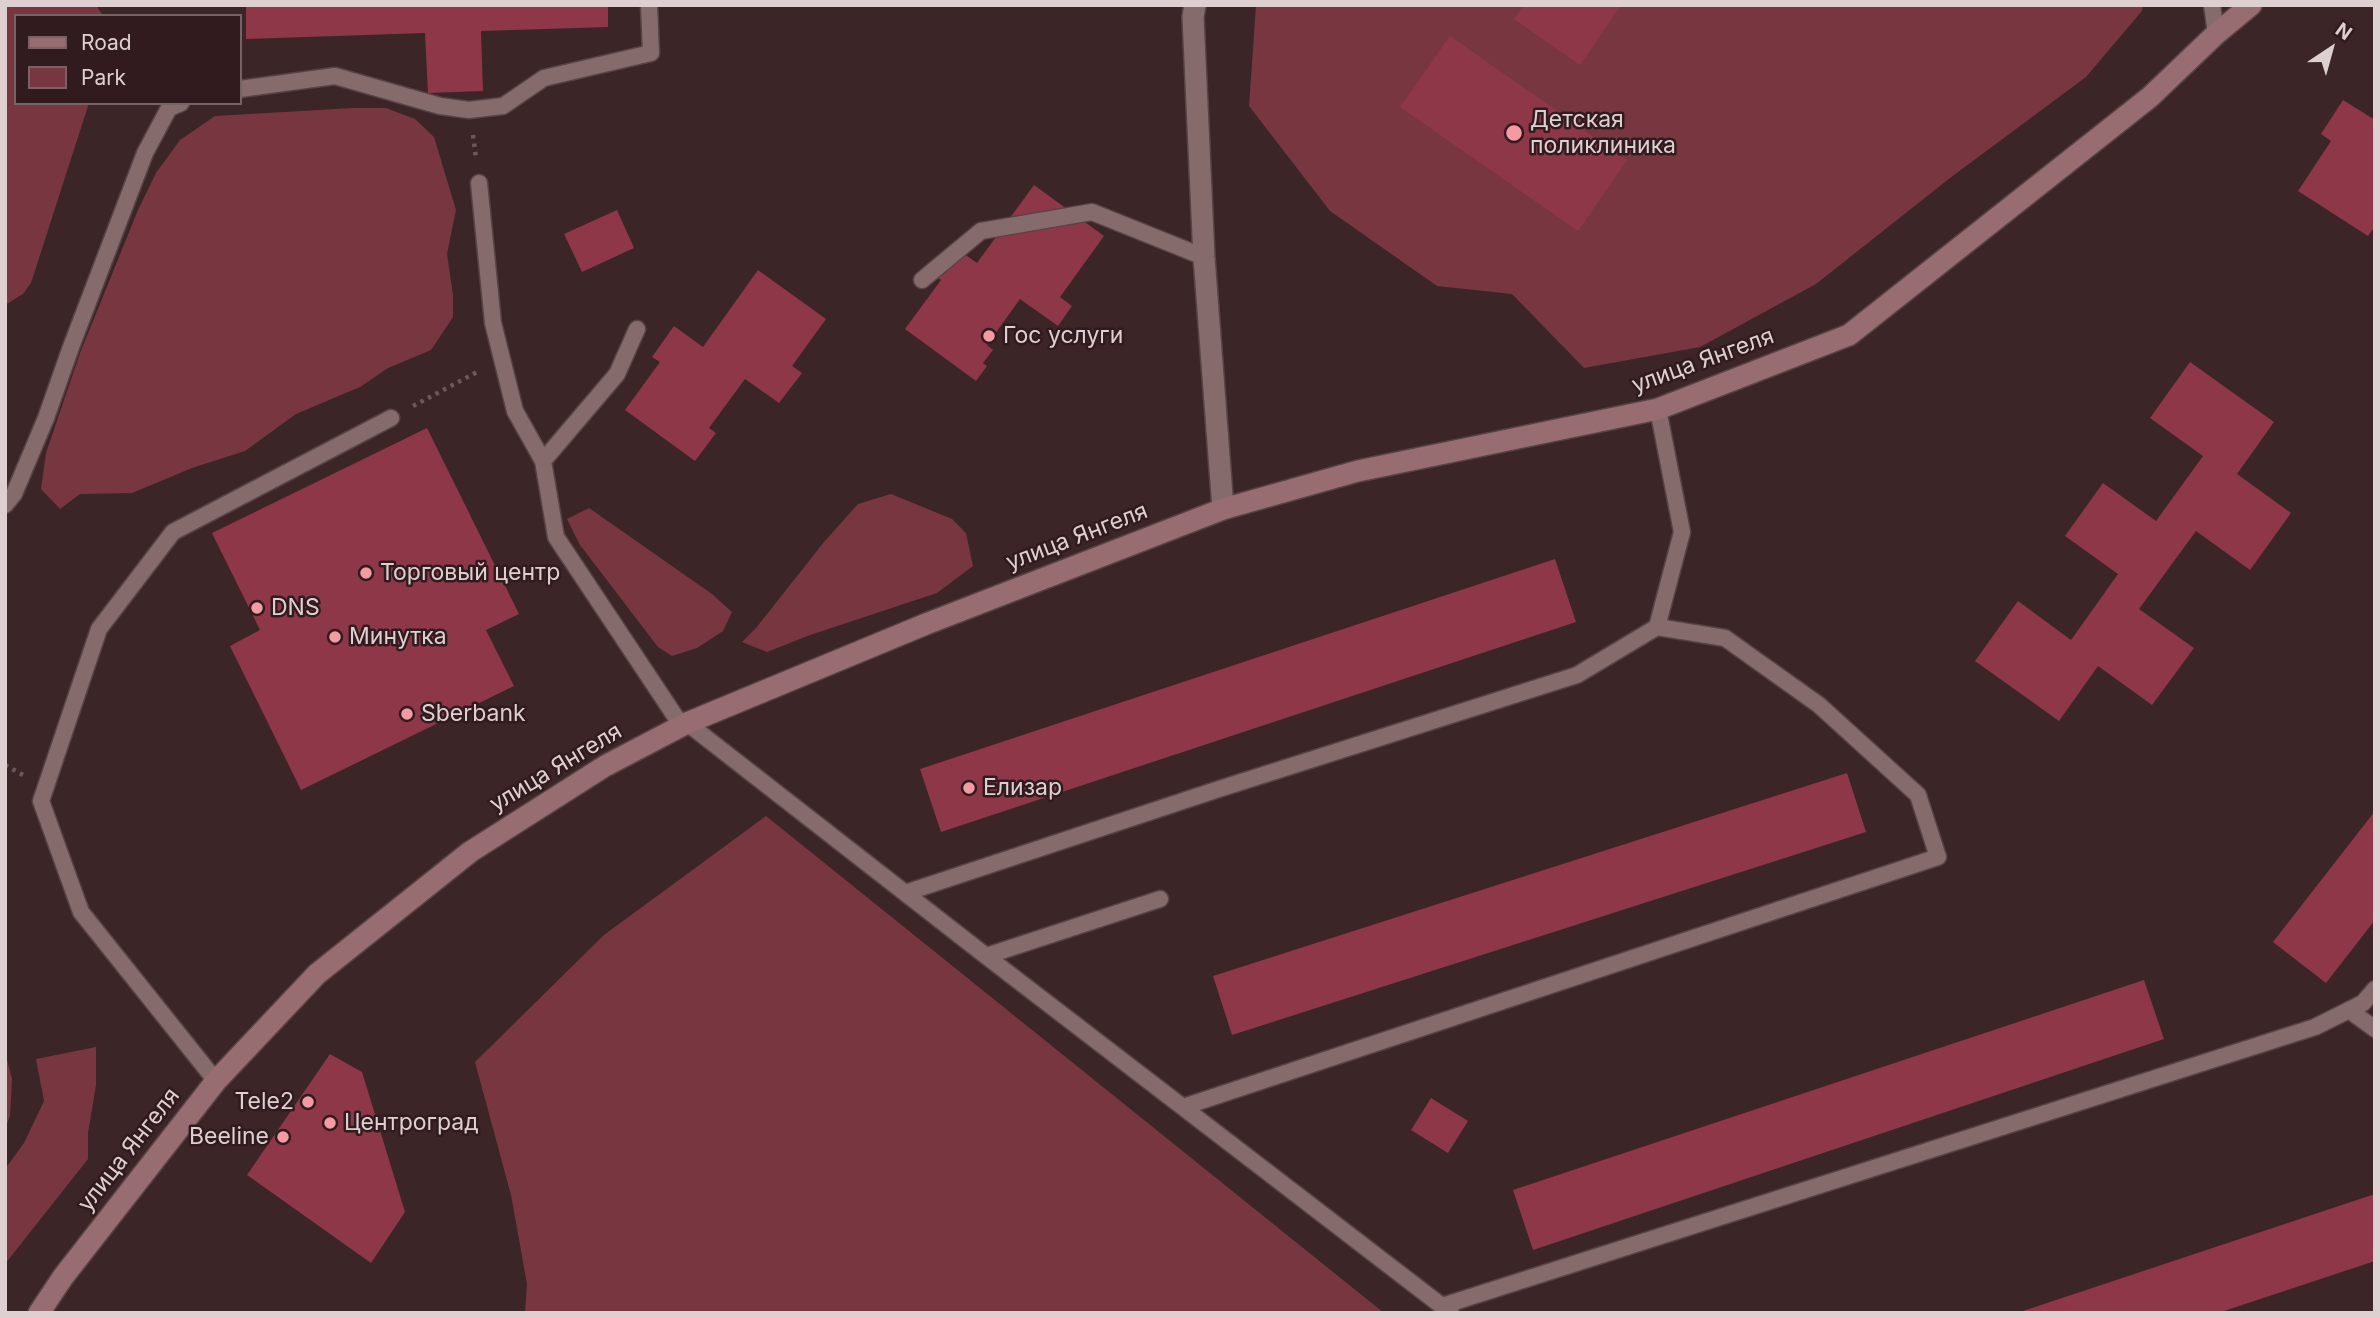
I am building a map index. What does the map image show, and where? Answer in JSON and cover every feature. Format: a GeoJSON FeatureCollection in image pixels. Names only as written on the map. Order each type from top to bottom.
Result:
{"type":"FeatureCollection","features":[{"type":"Feature","properties":{"kind":"street"},"geometry":{"type":"LineString","coordinates":[[1195,5],[1193,17],[1204,257],[1223,509]]}},
{"type":"Feature","properties":{"kind":"street","name":"улица Янгеля"},"geometry":{"type":"LineString","coordinates":[[39,1313],[63,1277],[216,1081],[317,974],[470,852],[605,766],[687,723],[926,624],[1223,509],[1358,471],[1658,409],[1849,335],[2150,97],[2251,5]]}},
{"type":"Feature","properties":{"kind":"lane"},"geometry":{"type":"LineString","coordinates":[[242,89],[335,76],[440,106],[469,110],[503,106],[544,78],[651,53],[649,5]]}},
{"type":"Feature","properties":{"kind":"lane"},"geometry":{"type":"LineString","coordinates":[[2212,5],[2217,34]]}},
{"type":"Feature","properties":{"kind":"lane"},"geometry":{"type":"LineString","coordinates":[[5,505],[14,494],[46,418],[145,153],[169,108],[176,105]]}},
{"type":"Feature","properties":{"kind":"lane"},"geometry":{"type":"LineString","coordinates":[[479,183],[493,323],[515,411],[543,461],[556,537],[677,719],[687,723],[1447,1309],[2315,1027],[2363,1003],[2375,989]]}},
{"type":"Feature","properties":{"kind":"lane"},"geometry":{"type":"LineString","coordinates":[[922,280],[981,231],[1092,212],[1204,257]]}},
{"type":"Feature","properties":{"kind":"lane"},"geometry":{"type":"LineString","coordinates":[[543,461],[617,374],[637,329]]}},
{"type":"Feature","properties":{"kind":"lane"},"geometry":{"type":"LineString","coordinates":[[1657,627],[1682,532],[1658,409]]}},
{"type":"Feature","properties":{"kind":"lane"},"geometry":{"type":"LineString","coordinates":[[216,1081],[80,912],[41,801],[99,629],[173,532],[391,418]]}},
{"type":"Feature","properties":{"kind":"lane"},"geometry":{"type":"LineString","coordinates":[[905,893],[1577,675],[1657,627],[1725,638],[1819,705],[1918,795],[1938,857],[1183,1107]]}},
{"type":"Feature","properties":{"kind":"lane"},"geometry":{"type":"LineString","coordinates":[[986,956],[1160,899]]}},
{"type":"Feature","properties":{"kind":"lane"},"geometry":{"type":"LineString","coordinates":[[2349,1010],[2375,1028]]}},
{"type":"Feature","properties":{"kind":"path"},"geometry":{"type":"LineString","coordinates":[[469,110],[479,183]]}},
{"type":"Feature","properties":{"kind":"path"},"geometry":{"type":"LineString","coordinates":[[391,418],[502,359]]}},
{"type":"Feature","properties":{"kind":"green space"},"geometry":{"type":"Polygon","coordinates":[[[5,5],[96,5],[102,14],[14,14],[14,105],[88,105],[31,283],[23,294],[5,305],[5,5]]]}},
{"type":"Feature","properties":{"kind":"green space"},"geometry":{"type":"Polygon","coordinates":[[[1256,5],[2143,5],[2142,11],[2086,77],[1950,178],[1816,284],[1700,347],[1584,368],[1512,294],[1437,286],[1330,211],[1249,106],[1256,5]]]}},
{"type":"Feature","properties":{"kind":"green space"},"geometry":{"type":"Polygon","coordinates":[[[386,108],[415,119],[434,137],[456,210],[447,254],[453,317],[431,350],[388,368],[360,387],[296,414],[245,451],[192,468],[132,493],[80,494],[60,509],[41,489],[46,453],[80,353],[138,210],[156,173],[180,140],[215,116],[386,108]]]}},
{"type":"Feature","properties":{"kind":"green space"},"geometry":{"type":"Polygon","coordinates":[[[891,494],[952,519],[966,533],[973,566],[937,593],[767,652],[742,642],[858,504],[891,494]]]}},
{"type":"Feature","properties":{"kind":"green space"},"geometry":{"type":"Polygon","coordinates":[[[589,508],[712,594],[732,612],[723,631],[697,648],[672,656],[658,647],[580,545],[567,519],[589,508]]]}},
{"type":"Feature","properties":{"kind":"green space"},"geometry":{"type":"Polygon","coordinates":[[[766,816],[1384,1313],[525,1313],[527,1284],[511,1195],[475,1062],[604,935],[766,816]]]}},
{"type":"Feature","properties":{"kind":"green space"},"geometry":{"type":"Polygon","coordinates":[[[96,1047],[96,1085],[88,1133],[88,1159],[5,1264],[5,1169],[24,1143],[44,1101],[36,1059],[96,1047]]]}},
{"type":"Feature","properties":{"kind":"green space"},"geometry":{"type":"Polygon","coordinates":[[[5,1052],[12,1079],[10,1116],[5,1129],[5,1052]]]}},
{"type":"Feature","properties":{"kind":"building"},"geometry":{"type":"Polygon","coordinates":[[[246,5],[608,5],[608,27],[481,31],[483,91],[428,93],[425,33],[246,39],[246,5]]]}},
{"type":"Feature","properties":{"kind":"building","name":"Детская поликлиника"},"geometry":{"type":"Polygon","coordinates":[[[1524,5],[1621,5],[1580,65],[1514,19],[1524,5]]]}},
{"type":"Feature","properties":{"kind":"building","name":"Детская поликлиника"},"geometry":{"type":"Polygon","coordinates":[[[1450,36],[1627,160],[1578,231],[1400,107],[1450,36]]]}},
{"type":"Feature","properties":{"kind":"building"},"geometry":{"type":"Polygon","coordinates":[[[2343,100],[2375,120],[2375,226],[2368,236],[2298,191],[2331,141],[2321,134],[2343,100]]]}},
{"type":"Feature","properties":{"kind":"building"},"geometry":{"type":"Polygon","coordinates":[[[1034,185],[1104,236],[1060,297],[1072,306],[1058,326],[1020,299],[987,345],[993,350],[983,363],[987,366],[976,381],[905,329],[941,280],[929,272],[950,244],[977,263],[1034,185]]]}},
{"type":"Feature","properties":{"kind":"building"},"geometry":{"type":"Polygon","coordinates":[[[617,210],[634,248],[582,272],[564,234],[617,210]]]}},
{"type":"Feature","properties":{"kind":"building"},"geometry":{"type":"Polygon","coordinates":[[[758,270],[826,319],[792,366],[802,373],[779,403],[745,379],[709,428],[716,433],[695,461],[625,410],[660,362],[652,357],[674,326],[703,347],[758,270]]]}},
{"type":"Feature","properties":{"kind":"building"},"geometry":{"type":"Polygon","coordinates":[[[2190,362],[2274,422],[2237,474],[2291,513],[2250,570],[2196,531],[2139,609],[2194,648],[2152,705],[2098,666],[2059,721],[1975,661],[2018,601],[2071,640],[2118,574],[2065,536],[2103,483],[2156,521],[2203,456],[2150,418],[2190,362]]]}},
{"type":"Feature","properties":{"kind":"building","name":"Торговый центр"},"geometry":{"type":"Polygon","coordinates":[[[427,428],[519,614],[486,630],[514,686],[301,790],[230,646],[260,630],[212,533],[427,428]]]}},
{"type":"Feature","properties":{"kind":"building"},"geometry":{"type":"Polygon","coordinates":[[[1555,559],[1576,622],[941,832],[920,769],[1555,559]]]}},
{"type":"Feature","properties":{"kind":"building"},"geometry":{"type":"Polygon","coordinates":[[[1847,773],[1866,832],[1232,1035],[1213,976],[1847,773]]]}},
{"type":"Feature","properties":{"kind":"building"},"geometry":{"type":"Polygon","coordinates":[[[2375,811],[2375,920],[2326,983],[2273,942],[2375,811]]]}},
{"type":"Feature","properties":{"kind":"building"},"geometry":{"type":"Polygon","coordinates":[[[2144,980],[2164,1039],[1533,1250],[1513,1190],[2144,980]]]}},
{"type":"Feature","properties":{"kind":"building","name":"Центроград"},"geometry":{"type":"Polygon","coordinates":[[[330,1054],[362,1072],[405,1212],[371,1263],[247,1175],[330,1054]]]}},
{"type":"Feature","properties":{"kind":"building"},"geometry":{"type":"Polygon","coordinates":[[[1431,1098],[1468,1121],[1448,1153],[1411,1130],[1431,1098]]]}},
{"type":"Feature","properties":{"kind":"building"},"geometry":{"type":"Polygon","coordinates":[[[2375,1194],[2375,1261],[2218,1313],[2017,1313],[2375,1194]]]}},
{"type":"Feature","properties":{"kind":"place","name":"Детская поликлиника"},"geometry":{"type":"Point","coordinates":[1514,133]}},
{"type":"Feature","properties":{"kind":"place","name":"Гос услуги"},"geometry":{"type":"Point","coordinates":[989,336]}},
{"type":"Feature","properties":{"kind":"place","name":"Торговый центр"},"geometry":{"type":"Point","coordinates":[366,573]}},
{"type":"Feature","properties":{"kind":"place","name":"DNS"},"geometry":{"type":"Point","coordinates":[257,608]}},
{"type":"Feature","properties":{"kind":"place","name":"Минутка"},"geometry":{"type":"Point","coordinates":[335,637]}},
{"type":"Feature","properties":{"kind":"place","name":"Sberbank"},"geometry":{"type":"Point","coordinates":[407,714]}},
{"type":"Feature","properties":{"kind":"place","name":"Елизар"},"geometry":{"type":"Point","coordinates":[969,788]}},
{"type":"Feature","properties":{"kind":"place","name":"Tele2"},"geometry":{"type":"Point","coordinates":[308,1102]}},
{"type":"Feature","properties":{"kind":"place","name":"Центроград"},"geometry":{"type":"Point","coordinates":[330,1123]}},
{"type":"Feature","properties":{"kind":"place","name":"Beeline"},"geometry":{"type":"Point","coordinates":[283,1137]}}]}
